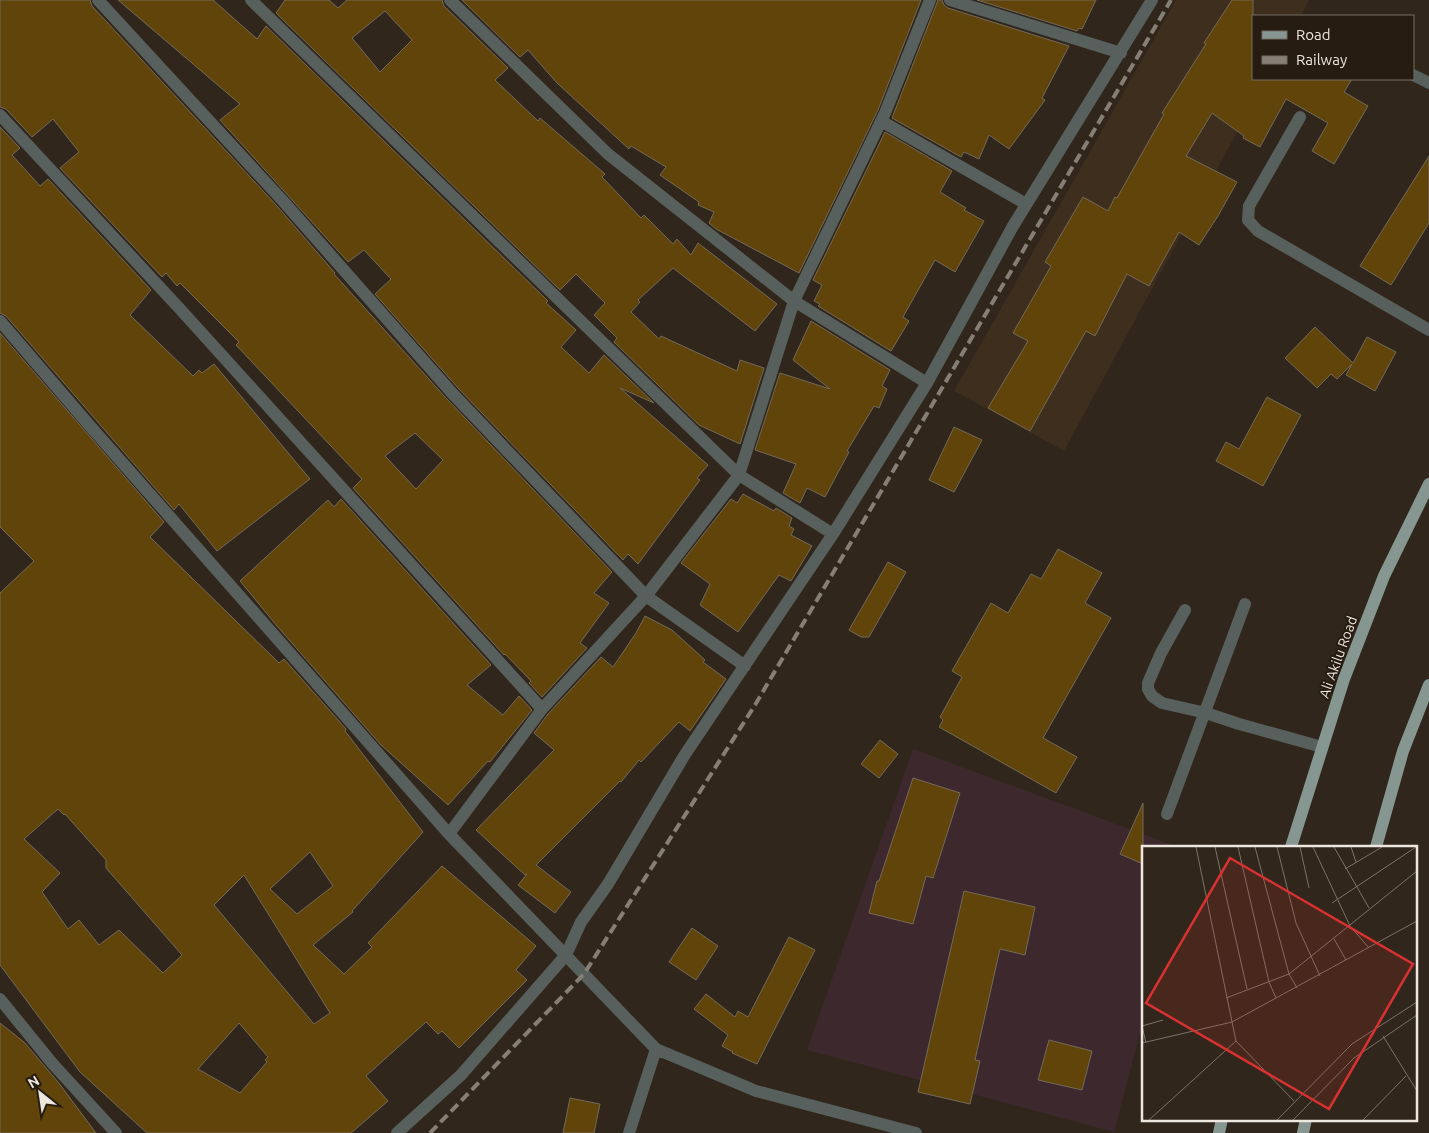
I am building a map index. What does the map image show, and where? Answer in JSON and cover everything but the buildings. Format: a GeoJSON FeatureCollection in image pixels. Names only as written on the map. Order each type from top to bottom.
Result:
{"type":"FeatureCollection","features":[{"type":"Feature","properties":{"kind":"main road","name":"Ali Akilu Road"},"geometry":{"type":"LineString","coordinates":[[1291,846],[1344,679],[1384,576],[1429,484]]}},
{"type":"Feature","properties":{"kind":"main road"},"geometry":{"type":"LineString","coordinates":[[1376,846],[1403,751],[1429,685]]}},
{"type":"Feature","properties":{"kind":"main road"},"geometry":{"type":"LineString","coordinates":[[1219,1133],[1222,1120]]}},
{"type":"Feature","properties":{"kind":"main road"},"geometry":{"type":"LineString","coordinates":[[1303,1133],[1306,1120]]}},
{"type":"Feature","properties":{"kind":"street"},"geometry":{"type":"LineString","coordinates":[[98,0],[283,201],[452,393],[646,596],[744,666]]}},
{"type":"Feature","properties":{"kind":"street"},"geometry":{"type":"LineString","coordinates":[[251,0],[739,475],[833,534]]}},
{"type":"Feature","properties":{"kind":"street"},"geometry":{"type":"LineString","coordinates":[[450,0],[608,154],[794,301],[927,383]]}},
{"type":"Feature","properties":{"kind":"street"},"geometry":{"type":"LineString","coordinates":[[449,834],[542,709],[646,596],[739,475],[794,301],[881,121],[930,0]]}},
{"type":"Feature","properties":{"kind":"street"},"geometry":{"type":"LineString","coordinates":[[950,0],[1121,53]]}},
{"type":"Feature","properties":{"kind":"street"},"geometry":{"type":"LineString","coordinates":[[397,1133],[461,1075],[566,955],[581,922],[608,884],[684,756],[833,534],[927,383],[1013,226],[1152,0]]}},
{"type":"Feature","properties":{"kind":"street"},"geometry":{"type":"LineString","coordinates":[[1414,76],[1429,83]]}},
{"type":"Feature","properties":{"kind":"street"},"geometry":{"type":"LineString","coordinates":[[0,114],[187,316],[542,709]]}},
{"type":"Feature","properties":{"kind":"street"},"geometry":{"type":"LineString","coordinates":[[1300,117],[1249,206],[1248,220],[1258,231],[1427,325]]}},
{"type":"Feature","properties":{"kind":"street"},"geometry":{"type":"LineString","coordinates":[[881,121],[1026,204]]}},
{"type":"Feature","properties":{"kind":"street"},"geometry":{"type":"LineString","coordinates":[[0,321],[449,834],[656,1049],[756,1091],[916,1133]]}},
{"type":"Feature","properties":{"kind":"street"},"geometry":{"type":"LineString","coordinates":[[1167,814],[1245,604]]}},
{"type":"Feature","properties":{"kind":"street"},"geometry":{"type":"LineString","coordinates":[[1185,610],[1161,653],[1148,683],[1148,689],[1152,696],[1162,704],[1206,713],[1322,747]]}},
{"type":"Feature","properties":{"kind":"street"},"geometry":{"type":"LineString","coordinates":[[0,999],[52,1063],[116,1133]]}},
{"type":"Feature","properties":{"kind":"street"},"geometry":{"type":"LineString","coordinates":[[629,1133],[656,1049]]}},
{"type":"Feature","properties":{"kind":"shaded area"},"geometry":{"type":"Polygon","coordinates":[[[1176,0],[1309,0],[1302,15],[1252,15],[1252,80],[1265,80],[1064,451],[954,391],[1176,0]]]}},
{"type":"Feature","properties":{"kind":"shaded area"},"geometry":{"type":"Polygon","coordinates":[[[913,749],[1175,846],[1142,846],[1142,1026],[1114,1132],[807,1050],[913,749]]]}},
{"type":"Feature","properties":{"kind":"railway"},"geometry":{"type":"LineString","coordinates":[[430,1133],[584,974],[755,705],[1171,0]]}}]}
